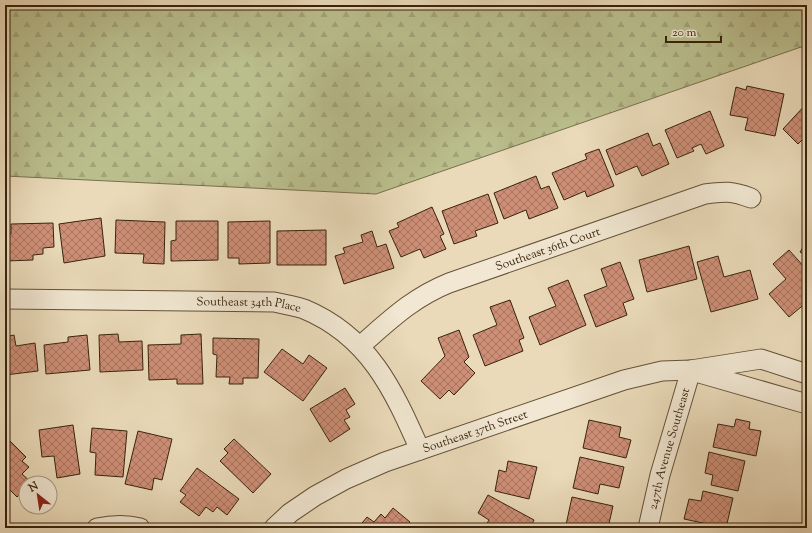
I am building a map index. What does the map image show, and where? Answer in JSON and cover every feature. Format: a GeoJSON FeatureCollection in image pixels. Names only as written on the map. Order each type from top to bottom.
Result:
{"type":"FeatureCollection","features":[{"type":"Feature","properties":{"kind":"street","name":"Southeast 36th Court"},"geometry":{"type":"LineString","coordinates":[[360,346],[415,300],[430,291],[449,283],[705,194],[722,191],[735,192],[751,198]]}},
{"type":"Feature","properties":{"kind":"street","name":"Southeast 34th Place"},"geometry":{"type":"LineString","coordinates":[[5,299],[274,302],[303,309],[329,322],[360,346],[378,368],[402,409],[420,450]]}},
{"type":"Feature","properties":{"kind":"street","name":"Southeast 37th Street"},"geometry":{"type":"LineString","coordinates":[[274,528],[290,513],[315,496],[346,479],[385,462],[624,380],[662,371],[691,370],[761,359],[807,374]]}},
{"type":"Feature","properties":{"kind":"street","name":"Southeast 37th Street"},"geometry":{"type":"LineString","coordinates":[[691,370],[807,404]]}},
{"type":"Feature","properties":{"kind":"street","name":"247th Avenue Southeast"},"geometry":{"type":"LineString","coordinates":[[648,528],[660,475],[691,370]]}},
{"type":"Feature","properties":{"kind":"street"},"geometry":{"type":"LineString","coordinates":[[97,528],[111,525],[130,525],[140,528]]}},
{"type":"Feature","properties":{"kind":"green space"},"geometry":{"type":"Polygon","coordinates":[[[5,5],[807,5],[807,51],[801,47],[376,194],[5,176],[5,5]]]}},
{"type":"Feature","properties":{"kind":"building"},"geometry":{"type":"Polygon","coordinates":[[[747,86],[784,94],[775,136],[745,130],[748,118],[730,115],[736,87],[746,90],[747,86]]]}},
{"type":"Feature","properties":{"kind":"building"},"geometry":{"type":"Polygon","coordinates":[[[807,103],[807,141],[804,138],[798,144],[783,129],[807,103]]]}},
{"type":"Feature","properties":{"kind":"building"},"geometry":{"type":"Polygon","coordinates":[[[710,111],[724,146],[706,154],[701,144],[692,148],[694,151],[677,158],[665,130],[710,111]]]}},
{"type":"Feature","properties":{"kind":"building"},"geometry":{"type":"Polygon","coordinates":[[[648,133],[653,146],[660,143],[669,164],[642,176],[637,166],[616,175],[606,150],[648,133]]]}},
{"type":"Feature","properties":{"kind":"building"},"geometry":{"type":"Polygon","coordinates":[[[599,149],[614,186],[587,197],[585,191],[564,200],[552,173],[587,159],[585,154],[599,149]]]}},
{"type":"Feature","properties":{"kind":"building"},"geometry":{"type":"Polygon","coordinates":[[[536,176],[541,189],[549,186],[558,208],[529,219],[526,210],[504,219],[494,193],[536,176]]]}},
{"type":"Feature","properties":{"kind":"building"},"geometry":{"type":"Polygon","coordinates":[[[488,194],[498,223],[475,231],[477,236],[454,244],[442,211],[488,194]]]}},
{"type":"Feature","properties":{"kind":"building"},"geometry":{"type":"Polygon","coordinates":[[[432,207],[444,234],[440,236],[446,249],[424,258],[420,249],[401,257],[389,231],[399,227],[397,223],[432,207]]]}},
{"type":"Feature","properties":{"kind":"building"},"geometry":{"type":"Polygon","coordinates":[[[101,218],[105,256],[64,263],[59,224],[101,218]]]}},
{"type":"Feature","properties":{"kind":"building"},"geometry":{"type":"Polygon","coordinates":[[[116,220],[165,222],[164,264],[143,263],[144,254],[115,253],[116,220]]]}},
{"type":"Feature","properties":{"kind":"building"},"geometry":{"type":"Polygon","coordinates":[[[176,221],[218,221],[218,260],[171,261],[171,241],[176,240],[176,221]]]}},
{"type":"Feature","properties":{"kind":"building"},"geometry":{"type":"Polygon","coordinates":[[[270,221],[270,263],[239,264],[239,258],[228,258],[228,222],[270,221]]]}},
{"type":"Feature","properties":{"kind":"building"},"geometry":{"type":"Polygon","coordinates":[[[53,223],[54,247],[43,248],[43,254],[33,255],[33,260],[6,261],[6,234],[11,234],[11,224],[53,223]]]}},
{"type":"Feature","properties":{"kind":"building"},"geometry":{"type":"Polygon","coordinates":[[[326,230],[326,265],[277,265],[277,231],[326,230]]]}},
{"type":"Feature","properties":{"kind":"building"},"geometry":{"type":"Polygon","coordinates":[[[372,231],[377,247],[386,244],[394,268],[344,284],[335,256],[345,253],[343,248],[363,242],[361,235],[372,231]]]}},
{"type":"Feature","properties":{"kind":"building"},"geometry":{"type":"Polygon","coordinates":[[[807,241],[807,256],[800,252],[807,241]]]}},
{"type":"Feature","properties":{"kind":"building"},"geometry":{"type":"Polygon","coordinates":[[[689,246],[697,279],[647,292],[639,260],[689,246]]]}},
{"type":"Feature","properties":{"kind":"building"},"geometry":{"type":"Polygon","coordinates":[[[789,250],[807,270],[807,302],[789,317],[769,294],[786,279],[773,264],[789,250]]]}},
{"type":"Feature","properties":{"kind":"building"},"geometry":{"type":"Polygon","coordinates":[[[718,256],[724,277],[750,270],[758,299],[711,312],[697,262],[718,256]]]}},
{"type":"Feature","properties":{"kind":"building"},"geometry":{"type":"Polygon","coordinates":[[[620,262],[634,299],[623,303],[627,315],[596,327],[584,295],[607,286],[601,269],[620,262]]]}},
{"type":"Feature","properties":{"kind":"building"},"geometry":{"type":"Polygon","coordinates":[[[568,280],[586,325],[540,345],[529,317],[556,306],[548,288],[568,280]]]}},
{"type":"Feature","properties":{"kind":"building"},"geometry":{"type":"Polygon","coordinates":[[[510,300],[524,338],[519,340],[523,351],[485,366],[473,335],[497,325],[490,307],[510,300]]]}},
{"type":"Feature","properties":{"kind":"building"},"geometry":{"type":"Polygon","coordinates":[[[459,330],[469,357],[464,362],[475,373],[454,395],[449,390],[440,399],[421,381],[445,356],[438,338],[459,330]]]}},
{"type":"Feature","properties":{"kind":"building"},"geometry":{"type":"Polygon","coordinates":[[[118,334],[119,342],[142,341],[143,370],[100,372],[99,335],[118,334]]]}},
{"type":"Feature","properties":{"kind":"building"},"geometry":{"type":"Polygon","coordinates":[[[201,334],[203,384],[177,384],[177,379],[149,380],[148,345],[181,344],[181,335],[201,334]]]}},
{"type":"Feature","properties":{"kind":"building"},"geometry":{"type":"Polygon","coordinates":[[[14,335],[16,346],[35,343],[38,371],[5,375],[5,337],[14,335]]]}},
{"type":"Feature","properties":{"kind":"building"},"geometry":{"type":"Polygon","coordinates":[[[87,335],[90,370],[46,374],[44,345],[68,342],[68,337],[87,335]]]}},
{"type":"Feature","properties":{"kind":"building"},"geometry":{"type":"Polygon","coordinates":[[[213,338],[259,339],[258,378],[243,378],[243,384],[229,384],[230,377],[216,377],[217,355],[213,354],[213,338]]]}},
{"type":"Feature","properties":{"kind":"building"},"geometry":{"type":"Polygon","coordinates":[[[282,349],[303,364],[309,355],[327,368],[303,401],[264,372],[282,349]]]}},
{"type":"Feature","properties":{"kind":"building"},"geometry":{"type":"Polygon","coordinates":[[[345,388],[355,404],[346,410],[350,417],[344,420],[350,429],[330,442],[310,409],[345,388]]]}},
{"type":"Feature","properties":{"kind":"building"},"geometry":{"type":"Polygon","coordinates":[[[736,419],[750,422],[749,429],[761,431],[756,456],[713,447],[718,424],[734,427],[736,419]]]}},
{"type":"Feature","properties":{"kind":"building"},"geometry":{"type":"Polygon","coordinates":[[[589,420],[621,427],[619,437],[631,440],[626,458],[583,448],[589,420]]]}},
{"type":"Feature","properties":{"kind":"building"},"geometry":{"type":"Polygon","coordinates":[[[73,425],[80,474],[58,478],[54,456],[42,457],[39,430],[73,425]]]}},
{"type":"Feature","properties":{"kind":"building"},"geometry":{"type":"Polygon","coordinates":[[[92,428],[127,431],[123,477],[95,475],[96,453],[90,452],[92,428]]]}},
{"type":"Feature","properties":{"kind":"building"},"geometry":{"type":"Polygon","coordinates":[[[138,431],[172,439],[162,480],[154,478],[152,490],[125,484],[138,431]]]}},
{"type":"Feature","properties":{"kind":"building"},"geometry":{"type":"Polygon","coordinates":[[[234,439],[271,474],[253,493],[220,461],[228,453],[224,449],[234,439]]]}},
{"type":"Feature","properties":{"kind":"building"},"geometry":{"type":"Polygon","coordinates":[[[9,440],[26,457],[22,461],[29,467],[22,474],[23,475],[18,475],[17,497],[5,485],[5,444],[9,440]]]}},
{"type":"Feature","properties":{"kind":"building"},"geometry":{"type":"Polygon","coordinates":[[[709,452],[745,461],[738,491],[711,485],[713,475],[705,473],[709,452]]]}},
{"type":"Feature","properties":{"kind":"building"},"geometry":{"type":"Polygon","coordinates":[[[580,457],[624,467],[619,488],[600,484],[598,494],[573,488],[580,457]]]}},
{"type":"Feature","properties":{"kind":"building"},"geometry":{"type":"Polygon","coordinates":[[[508,461],[537,467],[529,499],[495,491],[499,470],[506,472],[508,461]]]}},
{"type":"Feature","properties":{"kind":"building"},"geometry":{"type":"Polygon","coordinates":[[[197,468],[239,499],[227,515],[217,507],[213,512],[206,507],[199,516],[180,502],[186,495],[180,491],[197,468]]]}},
{"type":"Feature","properties":{"kind":"building"},"geometry":{"type":"Polygon","coordinates":[[[703,491],[733,498],[726,528],[684,519],[689,499],[701,501],[703,491]]]}},
{"type":"Feature","properties":{"kind":"building"},"geometry":{"type":"Polygon","coordinates":[[[488,495],[534,520],[530,528],[492,528],[486,525],[489,520],[478,513],[488,495]]]}},
{"type":"Feature","properties":{"kind":"building"},"geometry":{"type":"Polygon","coordinates":[[[572,497],[613,506],[608,528],[583,528],[566,525],[572,497]]]}},
{"type":"Feature","properties":{"kind":"building"},"geometry":{"type":"Polygon","coordinates":[[[393,508],[410,522],[405,528],[358,528],[367,517],[374,522],[381,514],[385,518],[393,508]]]}}]}
